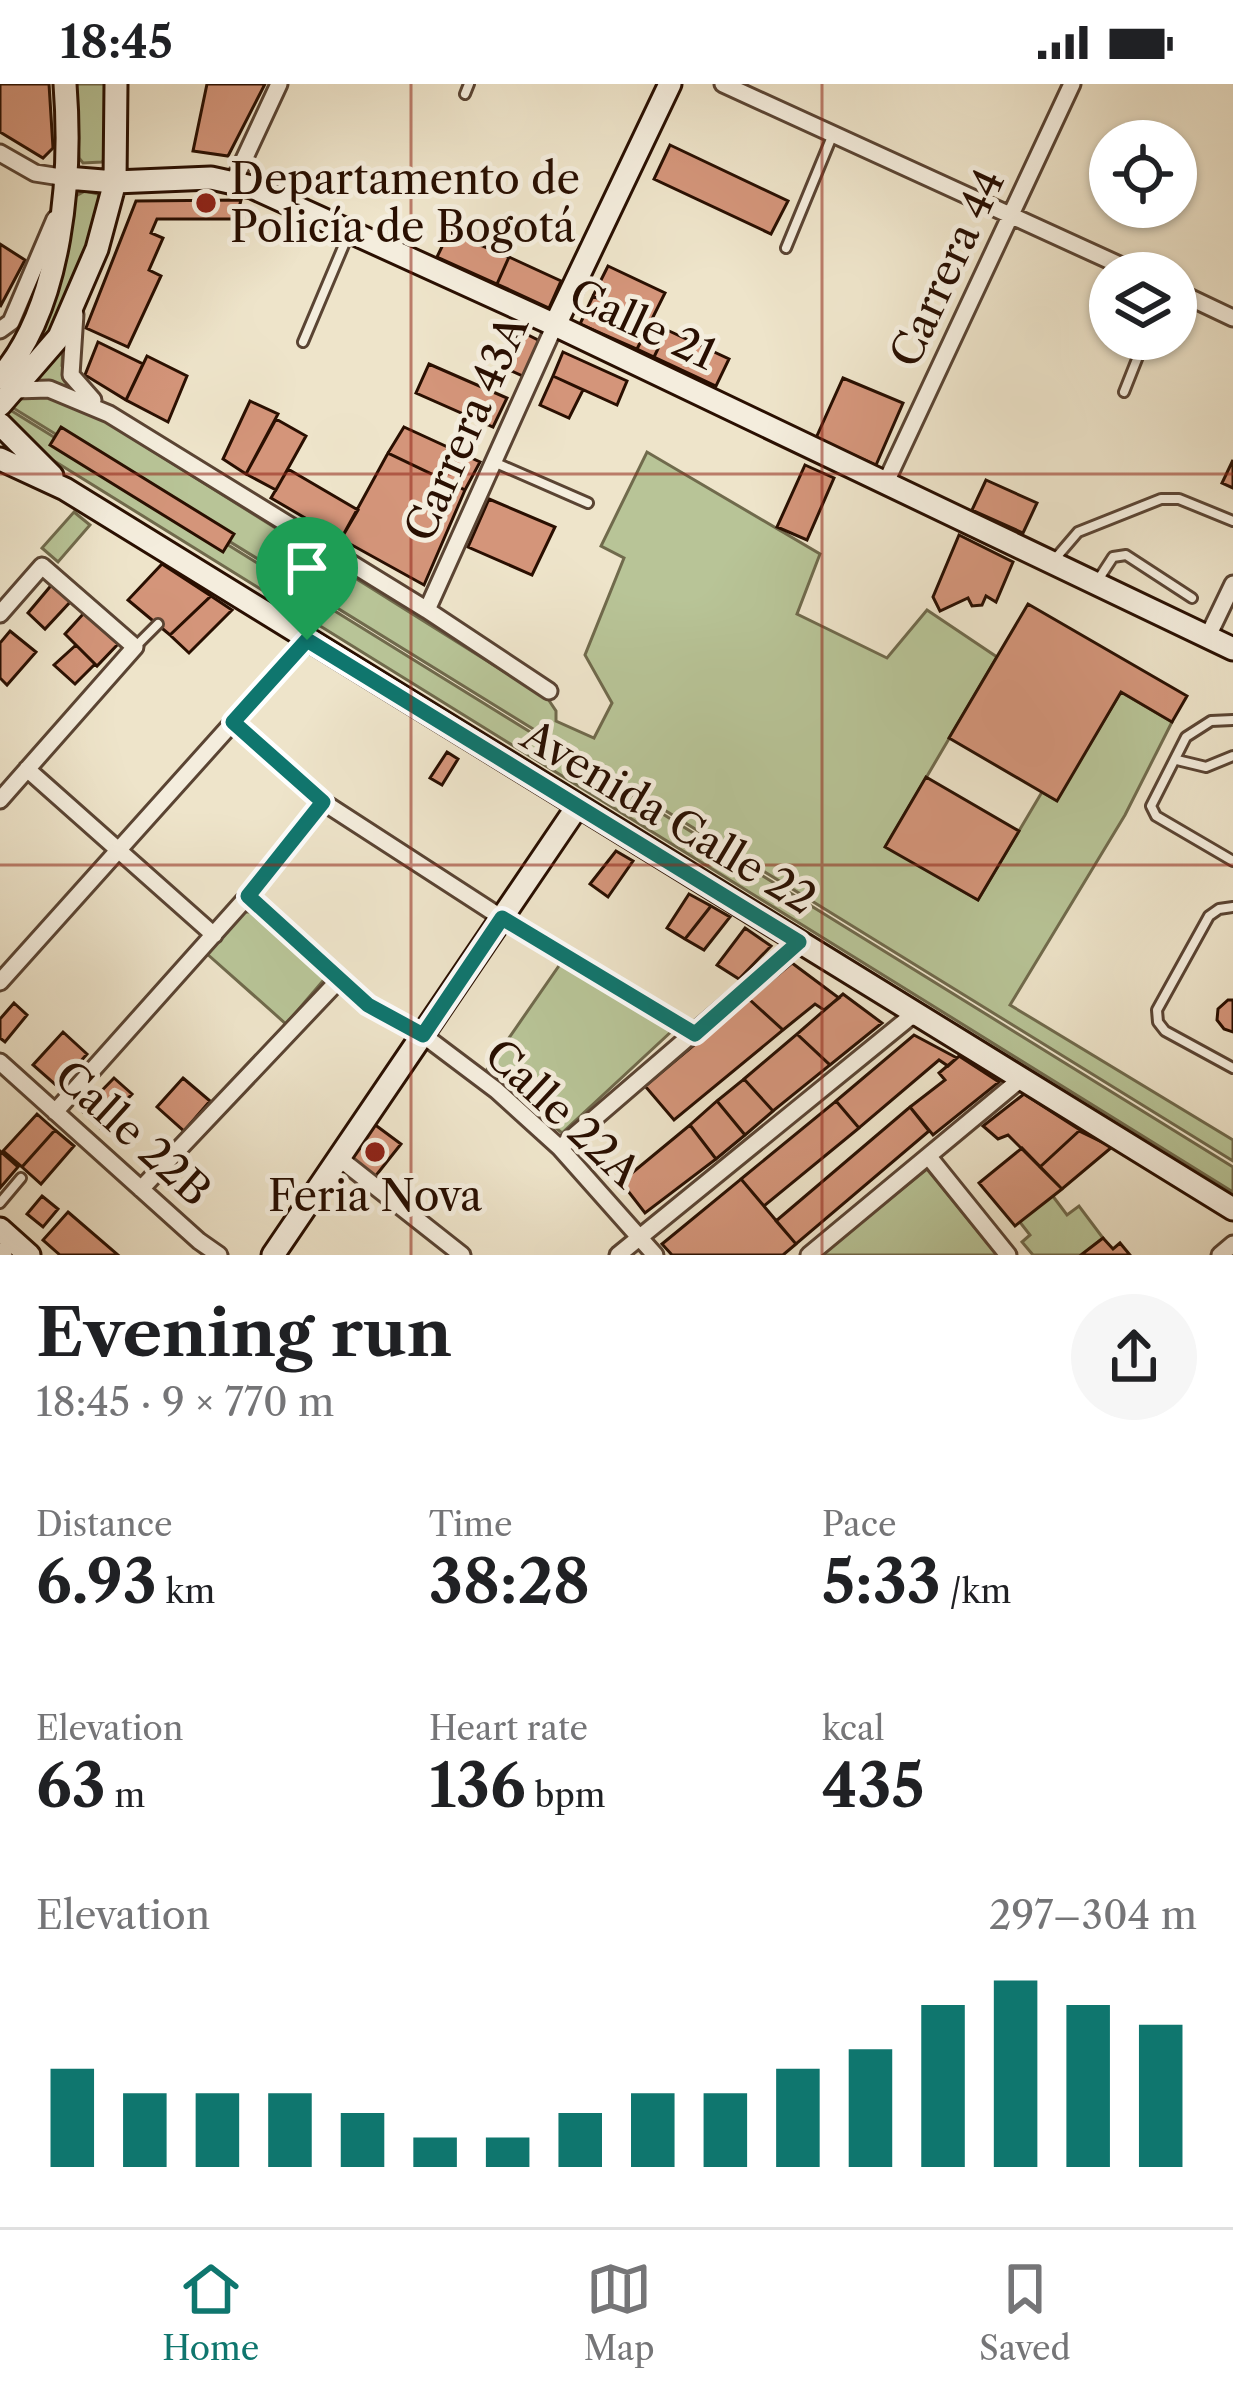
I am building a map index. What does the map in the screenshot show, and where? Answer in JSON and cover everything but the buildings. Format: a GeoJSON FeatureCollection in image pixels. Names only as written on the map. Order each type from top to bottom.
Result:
{"type":"FeatureCollection","features":[{"type":"Feature","properties":{"kind":"street"},"geometry":{"type":"LineString","coordinates":[[4,381],[43,298],[66,186],[64,84]]}},
{"type":"Feature","properties":{"kind":"street"},"geometry":{"type":"LineString","coordinates":[[4,381],[59,337],[103,233],[115,182],[116,84]]}},
{"type":"Feature","properties":{"kind":"street"},"geometry":{"type":"LineString","coordinates":[[234,181],[279,84]]}},
{"type":"Feature","properties":{"kind":"street","name":"Carrera 43A"},"geometry":{"type":"LineString","coordinates":[[427,610],[670,84]]}},
{"type":"Feature","properties":{"kind":"street"},"geometry":{"type":"LineString","coordinates":[[723,84],[1092,252]]}},
{"type":"Feature","properties":{"kind":"street","name":"Carrera 44"},"geometry":{"type":"LineString","coordinates":[[886,482],[1072,84]]}},
{"type":"Feature","properties":{"kind":"street","name":"Calle 21"},"geometry":{"type":"LineString","coordinates":[[0,153],[66,186],[188,178],[234,181],[555,325],[1233,649]]}},
{"type":"Feature","properties":{"kind":"street"},"geometry":{"type":"LineString","coordinates":[[0,330],[11,322],[20,303],[66,186]]}},
{"type":"Feature","properties":{"kind":"street","name":"Avenida Calle 22"},"geometry":{"type":"LineString","coordinates":[[79,292],[71,375],[109,414]]}},
{"type":"Feature","properties":{"kind":"street"},"geometry":{"type":"LineString","coordinates":[[1197,301],[1233,318]]}},
{"type":"Feature","properties":{"kind":"street","name":"Avenida Calle 22"},"geometry":{"type":"LineString","coordinates":[[4,381],[49,389],[109,414],[549,691]]}},
{"type":"Feature","properties":{"kind":"street","name":"Avenida Calle 22"},"geometry":{"type":"LineString","coordinates":[[0,424],[65,489]]}},
{"type":"Feature","properties":{"kind":"street","name":"Avenida Calle 22"},"geometry":{"type":"LineString","coordinates":[[0,459],[65,489],[222,595],[307,640],[1233,1209]]}},
{"type":"Feature","properties":{"kind":"street"},"geometry":{"type":"LineString","coordinates":[[0,614],[42,566],[135,647],[0,800]]}},
{"type":"Feature","properties":{"kind":"street"},"geometry":{"type":"LineString","coordinates":[[1209,634],[1233,584]]}},
{"type":"Feature","properties":{"kind":"street"},"geometry":{"type":"LineString","coordinates":[[0,982],[307,640]]}},
{"type":"Feature","properties":{"kind":"street"},"geometry":{"type":"LineString","coordinates":[[233,722],[323,802],[502,918],[695,1034]]}},
{"type":"Feature","properties":{"kind":"street"},"geometry":{"type":"LineString","coordinates":[[27,769],[214,935]]}},
{"type":"Feature","properties":{"kind":"street"},"geometry":{"type":"LineString","coordinates":[[56,1112],[248,896],[323,802]]}},
{"type":"Feature","properties":{"kind":"street"},"geometry":{"type":"LineString","coordinates":[[273,1255],[577,807]]}},
{"type":"Feature","properties":{"kind":"street","name":"Calle 22A"},"geometry":{"type":"LineString","coordinates":[[248,896],[368,1005],[423,1035],[496,1090],[560,1148],[655,1255]]}},
{"type":"Feature","properties":{"kind":"street"},"geometry":{"type":"LineString","coordinates":[[560,1148],[799,942]]}},
{"type":"Feature","properties":{"kind":"street"},"geometry":{"type":"LineString","coordinates":[[141,1189],[339,980]]}},
{"type":"Feature","properties":{"kind":"street"},"geometry":{"type":"LineString","coordinates":[[618,1255],[874,1039],[919,1015]]}},
{"type":"Feature","properties":{"kind":"street","name":"Calle 22B"},"geometry":{"type":"LineString","coordinates":[[0,1062],[219,1255]]}},
{"type":"Feature","properties":{"kind":"street"},"geometry":{"type":"LineString","coordinates":[[809,1255],[1022,1078]]}},
{"type":"Feature","properties":{"kind":"street"},"geometry":{"type":"LineString","coordinates":[[929,1157],[1008,1255]]}},
{"type":"Feature","properties":{"kind":"street"},"geometry":{"type":"LineString","coordinates":[[339,1158],[462,1255]]}},
{"type":"Feature","properties":{"kind":"street"},"geometry":{"type":"LineString","coordinates":[[0,1229],[29,1255]]}},
{"type":"Feature","properties":{"kind":"street"},"geometry":{"type":"LineString","coordinates":[[1220,1255],[1233,1244]]}},
{"type":"Feature","properties":{"kind":"lane"},"geometry":{"type":"LineString","coordinates":[[786,248],[833,134]]}},
{"type":"Feature","properties":{"kind":"lane"},"geometry":{"type":"LineString","coordinates":[[303,342],[349,232]]}},
{"type":"Feature","properties":{"kind":"lane"},"geometry":{"type":"LineString","coordinates":[[1124,392],[1137,360]]}},
{"type":"Feature","properties":{"kind":"lane"},"geometry":{"type":"LineString","coordinates":[[493,462],[588,503]]}},
{"type":"Feature","properties":{"kind":"lane"},"geometry":{"type":"LineString","coordinates":[[1053,561],[1078,532],[1161,499],[1179,499],[1233,521]]}},
{"type":"Feature","properties":{"kind":"lane"},"geometry":{"type":"LineString","coordinates":[[1097,581],[1113,557],[1126,555],[1192,598]]}},
{"type":"Feature","properties":{"kind":"lane"},"geometry":{"type":"LineString","coordinates":[[135,647],[158,624]]}},
{"type":"Feature","properties":{"kind":"lane"},"geometry":{"type":"LineString","coordinates":[[1233,720],[1219,719],[1197,727],[1181,744],[1177,760],[1154,795],[1153,812],[1233,861]]}},
{"type":"Feature","properties":{"kind":"lane"},"geometry":{"type":"LineString","coordinates":[[1177,760],[1206,767],[1233,756]]}},
{"type":"Feature","properties":{"kind":"lane"},"geometry":{"type":"LineString","coordinates":[[1233,907],[1209,916],[1157,1010],[1165,1031],[1233,1068]]}},
{"type":"Feature","properties":{"kind":"lane"},"geometry":{"type":"LineString","coordinates":[[0,1203],[21,1178]]}},
{"type":"Feature","properties":{"kind":"green space"},"geometry":{"type":"Polygon","coordinates":[[[75,84],[105,84],[106,157],[102,162],[83,163],[79,158],[75,84]]]}},
{"type":"Feature","properties":{"kind":"green space"},"geometry":{"type":"Polygon","coordinates":[[[85,191],[98,194],[102,203],[80,268],[51,329],[21,363],[74,197],[85,191]]]}},
{"type":"Feature","properties":{"kind":"green space"},"geometry":{"type":"Polygon","coordinates":[[[63,344],[62,366],[76,393],[32,382],[63,344]]]}},
{"type":"Feature","properties":{"kind":"green space"},"geometry":{"type":"Polygon","coordinates":[[[33,390],[97,416],[548,699],[556,721],[594,738],[612,703],[585,655],[624,558],[601,546],[647,452],[820,554],[797,614],[887,658],[927,610],[997,657],[886,846],[978,900],[1042,792],[1056,800],[1121,692],[1172,722],[1125,815],[1010,1005],[1233,1140],[1233,1161],[10,406],[22,392],[33,390]]]}},
{"type":"Feature","properties":{"kind":"green space"},"geometry":{"type":"Polygon","coordinates":[[[7,408],[1233,1167],[1233,1192],[30,446],[5,425],[7,408]]]}},
{"type":"Feature","properties":{"kind":"green space"},"geometry":{"type":"Polygon","coordinates":[[[74,512],[90,525],[58,562],[42,548],[74,512]]]}},
{"type":"Feature","properties":{"kind":"green space"},"geometry":{"type":"Polygon","coordinates":[[[243,912],[252,912],[328,975],[286,1024],[206,953],[243,912]]]}},
{"type":"Feature","properties":{"kind":"green space"},"geometry":{"type":"Polygon","coordinates":[[[563,960],[674,1029],[562,1133],[486,1071],[563,960]]]}},
{"type":"Feature","properties":{"kind":"green space"},"geometry":{"type":"Polygon","coordinates":[[[927,1169],[997,1255],[820,1255],[927,1169]]]}},
{"type":"Feature","properties":{"kind":"green space"},"geometry":{"type":"Polygon","coordinates":[[[1052,1195],[1067,1215],[1079,1206],[1103,1238],[1081,1255],[1033,1255],[1022,1242],[1030,1235],[1019,1221],[1052,1195]]]}},
{"type":"Feature","properties":{"kind":"place","name":"Departamento de Policía de Bogotá"},"geometry":{"type":"Point","coordinates":[206,203]}},
{"type":"Feature","properties":{"kind":"place","name":"Feria Nova"},"geometry":{"type":"Point","coordinates":[375,1152]}},
{"type":"Feature","properties":{"kind":"route"},"geometry":{"type":"LineString","coordinates":[[307,640],[799,942],[695,1034],[502,918],[423,1035],[368,1005],[248,896],[323,802],[233,722],[307,640]]}}]}
